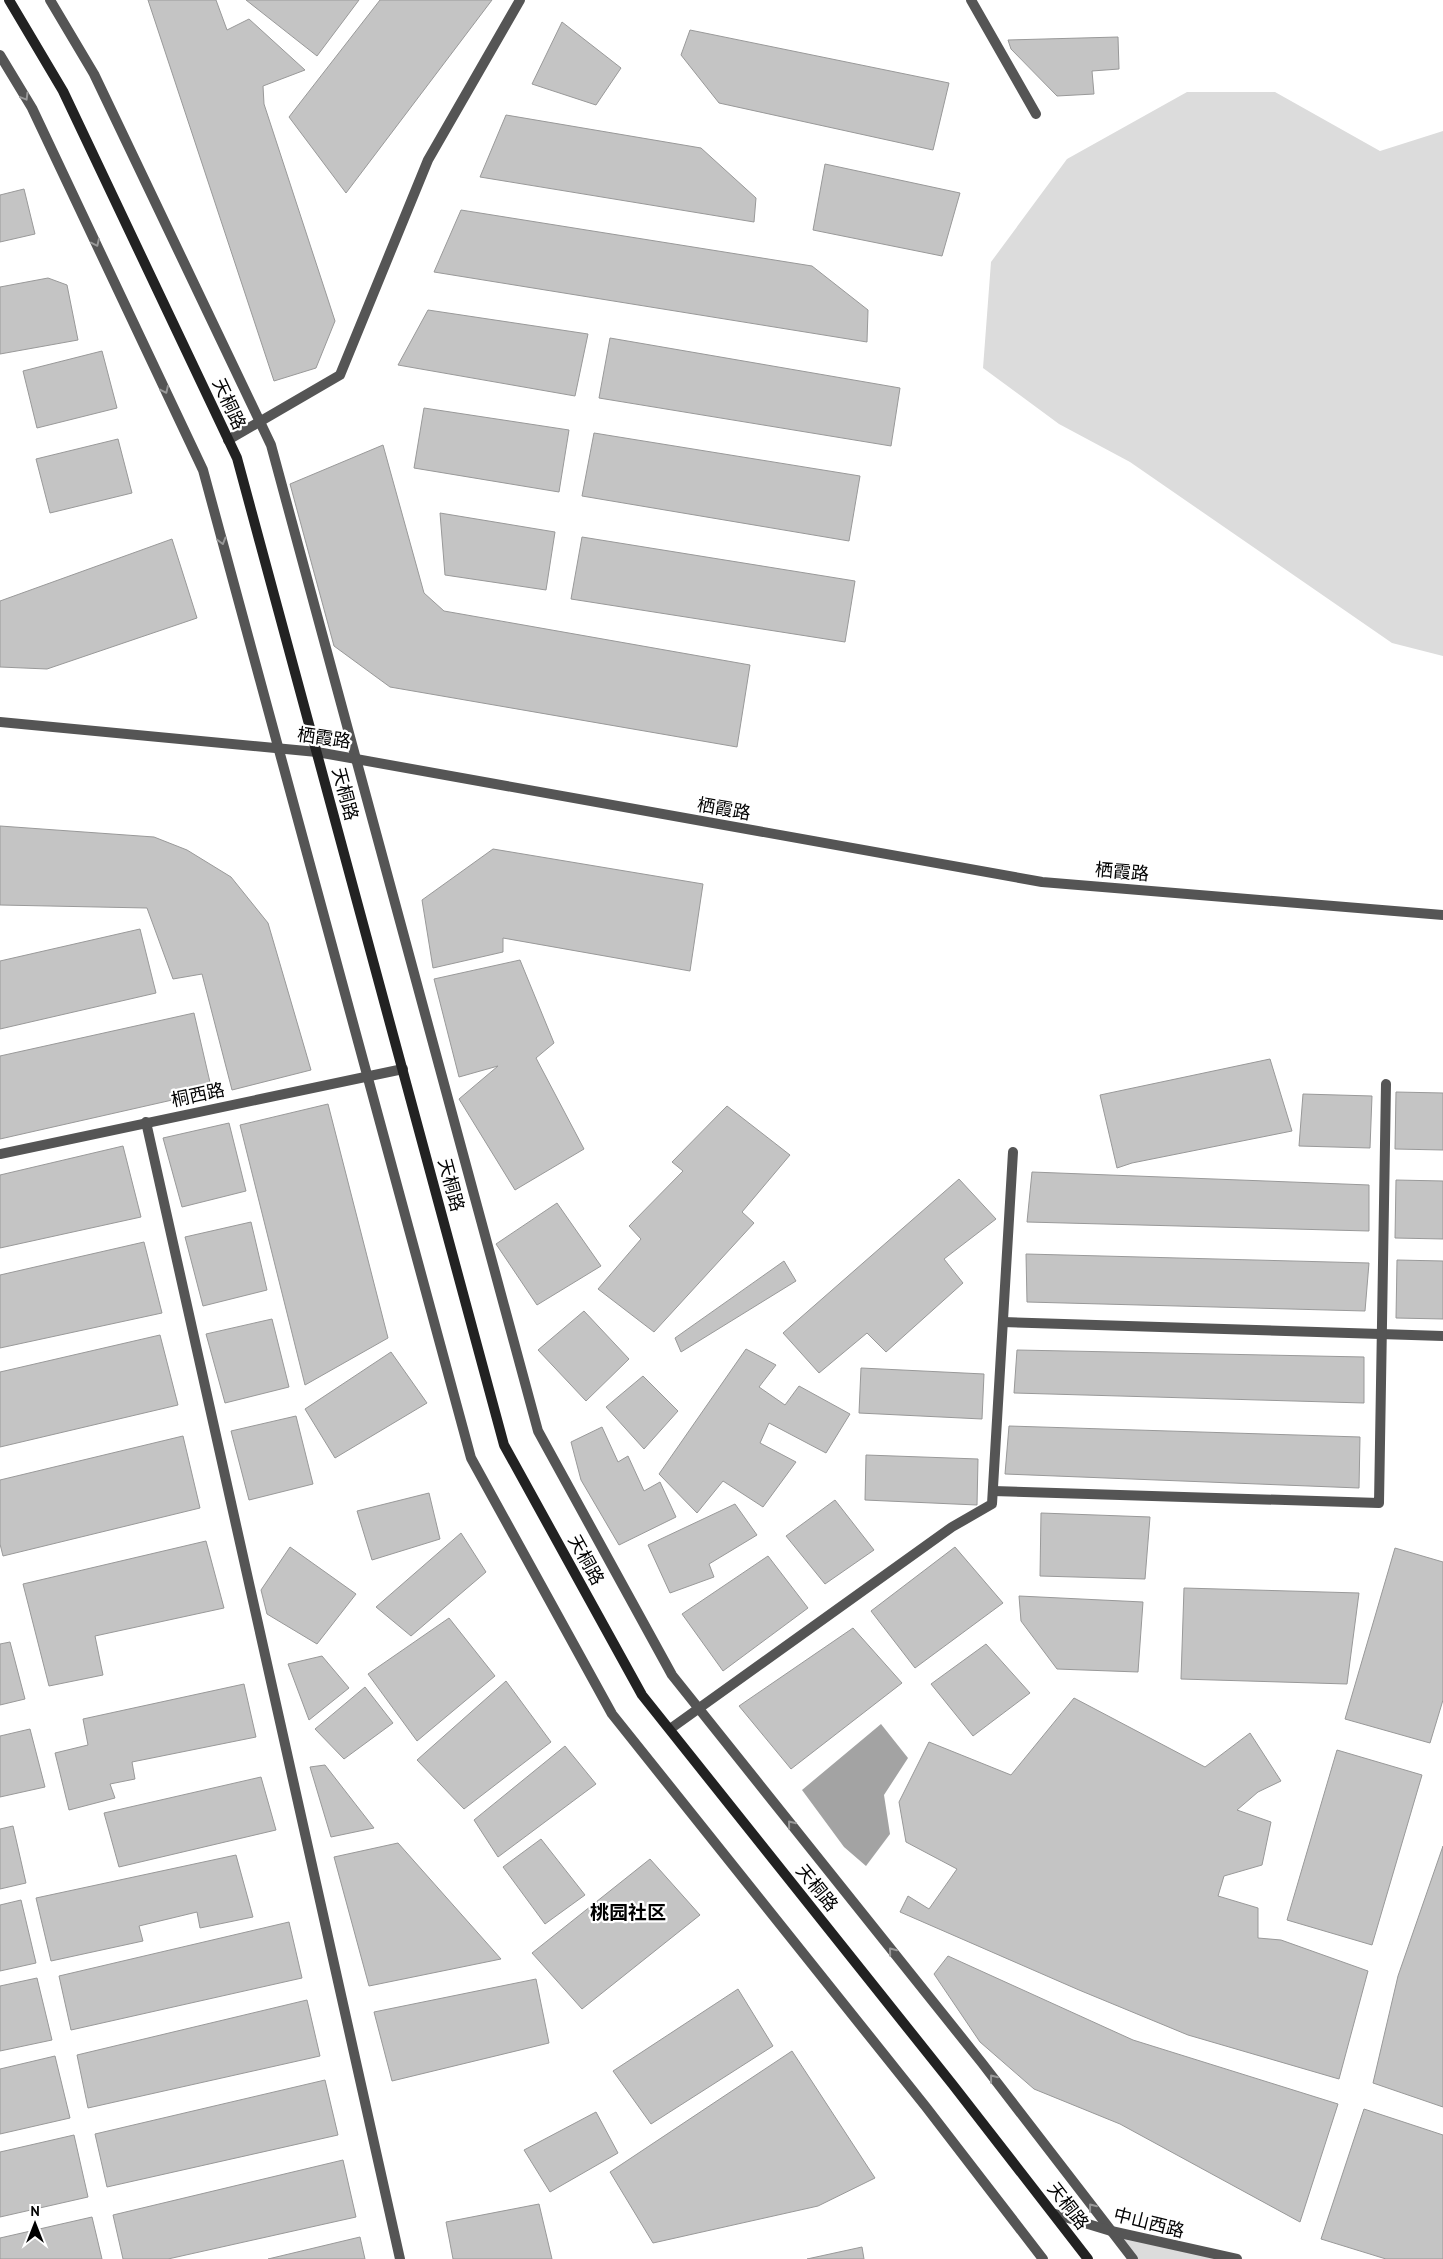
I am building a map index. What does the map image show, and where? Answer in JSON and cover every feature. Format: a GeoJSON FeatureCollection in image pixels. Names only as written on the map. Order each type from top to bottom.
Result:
{"type":"FeatureCollection","features":[{"type":"Feature","properties":{"kind":"main road","name":"天桐路"},"geometry":{"type":"LineString","coordinates":[[8,0],[63,91],[237,458],[504,1445],[642,1694],[1055,2214],[1088,2259]]}},
{"type":"Feature","properties":{"kind":"street"},"geometry":{"type":"LineString","coordinates":[[50,0],[94,74],[270,446],[538,1431],[672,1674],[982,2063],[1133,2259]]}},
{"type":"Feature","properties":{"kind":"street"},"geometry":{"type":"LineString","coordinates":[[228,440],[340,374],[428,160],[520,0]]}},
{"type":"Feature","properties":{"kind":"street"},"geometry":{"type":"LineString","coordinates":[[970,0],[1036,114]]}},
{"type":"Feature","properties":{"kind":"street"},"geometry":{"type":"LineString","coordinates":[[0,55],[32,108],[204,470],[366,1077],[471,1458],[612,1714],[926,2107],[1043,2259]]}},
{"type":"Feature","properties":{"kind":"street","name":"栖霞路"},"geometry":{"type":"LineString","coordinates":[[0,722],[317,752],[1042,882],[1443,915]]}},
{"type":"Feature","properties":{"kind":"street","name":"桐西路"},"geometry":{"type":"LineString","coordinates":[[0,1154],[402,1069]]}},
{"type":"Feature","properties":{"kind":"street"},"geometry":{"type":"LineString","coordinates":[[993,1491],[1379,1503],[1386,1084]]}},
{"type":"Feature","properties":{"kind":"street"},"geometry":{"type":"LineString","coordinates":[[146,1122],[400,2259]]}},
{"type":"Feature","properties":{"kind":"street"},"geometry":{"type":"LineString","coordinates":[[670,1729],[952,1527],[992,1504],[1013,1152]]}},
{"type":"Feature","properties":{"kind":"street"},"geometry":{"type":"LineString","coordinates":[[1003,1322],[1443,1336]]}},
{"type":"Feature","properties":{"kind":"street","name":"中山西路"},"geometry":{"type":"LineString","coordinates":[[1055,2214],[1111,2230],[1237,2259]]}},
{"type":"Feature","properties":{"kind":"shaded area"},"geometry":{"type":"Polygon","coordinates":[[[1187,92],[1275,92],[1380,151],[1443,131],[1443,656],[1392,643],[1130,462],[1059,424],[983,368],[991,262],[1067,159],[1187,92]]]}},
{"type":"Feature","properties":{"kind":"shaded area"},"geometry":{"type":"Polygon","coordinates":[[[881,1724],[908,1758],[884,1795],[890,1834],[866,1866],[844,1847],[802,1790],[881,1724]]]}},
{"type":"Feature","properties":{"kind":"shaded area"},"geometry":{"type":"Polygon","coordinates":[[[1111,2231],[1243,2259],[1133,2259],[1111,2231]]]}},
{"type":"Feature","properties":{"kind":"building"},"geometry":{"type":"Polygon","coordinates":[[[148,0],[216,0],[227,30],[249,19],[305,70],[263,86],[264,104],[335,321],[316,368],[274,381],[148,0]]]}},
{"type":"Feature","properties":{"kind":"building"},"geometry":{"type":"Polygon","coordinates":[[[246,0],[359,0],[317,56],[246,0]]]}},
{"type":"Feature","properties":{"kind":"building"},"geometry":{"type":"Polygon","coordinates":[[[380,0],[492,0],[346,193],[289,117],[380,0]]]}},
{"type":"Feature","properties":{"kind":"building"},"geometry":{"type":"Polygon","coordinates":[[[562,22],[621,68],[596,105],[532,84],[562,22]]]}},
{"type":"Feature","properties":{"kind":"building"},"geometry":{"type":"Polygon","coordinates":[[[690,30],[949,83],[933,150],[719,103],[681,55],[690,30]]]}},
{"type":"Feature","properties":{"kind":"building"},"geometry":{"type":"Polygon","coordinates":[[[1118,37],[1119,69],[1092,71],[1094,94],[1057,96],[1011,49],[1008,40],[1118,37]]]}},
{"type":"Feature","properties":{"kind":"building"},"geometry":{"type":"Polygon","coordinates":[[[506,115],[701,148],[756,198],[754,222],[480,177],[506,115]]]}},
{"type":"Feature","properties":{"kind":"building"},"geometry":{"type":"Polygon","coordinates":[[[825,164],[960,193],[942,256],[813,230],[825,164]]]}},
{"type":"Feature","properties":{"kind":"building"},"geometry":{"type":"Polygon","coordinates":[[[24,189],[35,234],[0,242],[0,195],[24,189]]]}},
{"type":"Feature","properties":{"kind":"building"},"geometry":{"type":"Polygon","coordinates":[[[461,210],[812,266],[868,310],[867,342],[434,272],[461,210]]]}},
{"type":"Feature","properties":{"kind":"building"},"geometry":{"type":"Polygon","coordinates":[[[48,278],[67,285],[78,340],[0,354],[0,287],[48,278]]]}},
{"type":"Feature","properties":{"kind":"building"},"geometry":{"type":"Polygon","coordinates":[[[428,310],[588,334],[575,396],[398,365],[428,310]]]}},
{"type":"Feature","properties":{"kind":"building"},"geometry":{"type":"Polygon","coordinates":[[[610,338],[900,388],[891,446],[599,398],[610,338]]]}},
{"type":"Feature","properties":{"kind":"building"},"geometry":{"type":"Polygon","coordinates":[[[102,351],[117,408],[37,428],[23,371],[102,351]]]}},
{"type":"Feature","properties":{"kind":"building"},"geometry":{"type":"Polygon","coordinates":[[[424,408],[569,430],[559,492],[414,468],[424,408]]]}},
{"type":"Feature","properties":{"kind":"building"},"geometry":{"type":"Polygon","coordinates":[[[594,433],[860,476],[849,541],[582,496],[594,433]]]}},
{"type":"Feature","properties":{"kind":"building"},"geometry":{"type":"Polygon","coordinates":[[[118,439],[132,493],[50,513],[36,459],[118,439]]]}},
{"type":"Feature","properties":{"kind":"building"},"geometry":{"type":"Polygon","coordinates":[[[383,445],[424,593],[444,611],[750,665],[737,747],[390,687],[334,646],[290,484],[383,445]]]}},
{"type":"Feature","properties":{"kind":"building"},"geometry":{"type":"Polygon","coordinates":[[[440,513],[555,532],[546,590],[445,575],[440,513]]]}},
{"type":"Feature","properties":{"kind":"building"},"geometry":{"type":"Polygon","coordinates":[[[582,537],[855,581],[845,642],[571,599],[582,537]]]}},
{"type":"Feature","properties":{"kind":"building"},"geometry":{"type":"Polygon","coordinates":[[[172,539],[197,618],[47,669],[0,667],[0,601],[172,539]]]}},
{"type":"Feature","properties":{"kind":"building"},"geometry":{"type":"Polygon","coordinates":[[[0,826],[154,837],[187,850],[231,877],[268,923],[311,1070],[232,1090],[202,974],[173,979],[147,908],[0,905],[0,826]]]}},
{"type":"Feature","properties":{"kind":"building"},"geometry":{"type":"Polygon","coordinates":[[[493,849],[703,884],[690,971],[503,938],[503,952],[433,968],[422,900],[493,849]]]}},
{"type":"Feature","properties":{"kind":"building"},"geometry":{"type":"Polygon","coordinates":[[[140,929],[156,993],[0,1029],[0,961],[140,929]]]}},
{"type":"Feature","properties":{"kind":"building"},"geometry":{"type":"Polygon","coordinates":[[[520,960],[554,1043],[536,1058],[584,1149],[515,1190],[459,1099],[498,1066],[459,1077],[434,979],[520,960]]]}},
{"type":"Feature","properties":{"kind":"building"},"geometry":{"type":"Polygon","coordinates":[[[194,1013],[212,1091],[0,1139],[0,1056],[194,1013]]]}},
{"type":"Feature","properties":{"kind":"building"},"geometry":{"type":"Polygon","coordinates":[[[1270,1059],[1292,1131],[1132,1163],[1117,1168],[1100,1095],[1270,1059]]]}},
{"type":"Feature","properties":{"kind":"building"},"geometry":{"type":"Polygon","coordinates":[[[1396,1092],[1443,1093],[1443,1150],[1395,1149],[1396,1092]]]}},
{"type":"Feature","properties":{"kind":"building"},"geometry":{"type":"Polygon","coordinates":[[[1303,1094],[1372,1096],[1370,1148],[1299,1146],[1303,1094]]]}},
{"type":"Feature","properties":{"kind":"building"},"geometry":{"type":"Polygon","coordinates":[[[328,1104],[388,1338],[305,1385],[240,1125],[328,1104]]]}},
{"type":"Feature","properties":{"kind":"building"},"geometry":{"type":"Polygon","coordinates":[[[727,1106],[790,1155],[742,1212],[754,1223],[654,1332],[598,1289],[641,1239],[629,1226],[683,1171],[672,1162],[727,1106]]]}},
{"type":"Feature","properties":{"kind":"building"},"geometry":{"type":"Polygon","coordinates":[[[229,1123],[246,1191],[182,1207],[163,1138],[229,1123]]]}},
{"type":"Feature","properties":{"kind":"building"},"geometry":{"type":"Polygon","coordinates":[[[123,1146],[141,1217],[0,1248],[0,1175],[123,1146]]]}},
{"type":"Feature","properties":{"kind":"building"},"geometry":{"type":"Polygon","coordinates":[[[1032,1172],[1369,1185],[1369,1231],[1027,1222],[1032,1172]]]}},
{"type":"Feature","properties":{"kind":"building"},"geometry":{"type":"Polygon","coordinates":[[[959,1179],[996,1219],[944,1259],[963,1283],[886,1352],[867,1333],[819,1373],[783,1333],[959,1179]]]}},
{"type":"Feature","properties":{"kind":"building"},"geometry":{"type":"Polygon","coordinates":[[[1396,1180],[1443,1181],[1443,1239],[1395,1238],[1396,1180]]]}},
{"type":"Feature","properties":{"kind":"building"},"geometry":{"type":"Polygon","coordinates":[[[557,1203],[601,1266],[537,1305],[496,1244],[557,1203]]]}},
{"type":"Feature","properties":{"kind":"building"},"geometry":{"type":"Polygon","coordinates":[[[251,1222],[267,1290],[203,1306],[185,1237],[251,1222]]]}},
{"type":"Feature","properties":{"kind":"building"},"geometry":{"type":"Polygon","coordinates":[[[144,1242],[162,1313],[0,1348],[0,1275],[144,1242]]]}},
{"type":"Feature","properties":{"kind":"building"},"geometry":{"type":"Polygon","coordinates":[[[1026,1254],[1369,1263],[1365,1311],[1027,1302],[1026,1254]]]}},
{"type":"Feature","properties":{"kind":"building"},"geometry":{"type":"Polygon","coordinates":[[[1397,1260],[1443,1261],[1443,1319],[1396,1318],[1397,1260]]]}},
{"type":"Feature","properties":{"kind":"building"},"geometry":{"type":"Polygon","coordinates":[[[784,1261],[796,1281],[681,1352],[675,1338],[784,1261]]]}},
{"type":"Feature","properties":{"kind":"building"},"geometry":{"type":"Polygon","coordinates":[[[584,1311],[629,1359],[586,1401],[538,1350],[584,1311]]]}},
{"type":"Feature","properties":{"kind":"building"},"geometry":{"type":"Polygon","coordinates":[[[272,1319],[289,1387],[225,1403],[206,1334],[272,1319]]]}},
{"type":"Feature","properties":{"kind":"building"},"geometry":{"type":"Polygon","coordinates":[[[160,1335],[178,1405],[0,1447],[0,1372],[160,1335]]]}},
{"type":"Feature","properties":{"kind":"building"},"geometry":{"type":"Polygon","coordinates":[[[746,1349],[776,1365],[759,1387],[785,1405],[799,1386],[850,1414],[826,1453],[769,1423],[760,1443],[796,1462],[763,1507],[723,1481],[697,1513],[659,1474],[746,1349]]]}},
{"type":"Feature","properties":{"kind":"building"},"geometry":{"type":"Polygon","coordinates":[[[1017,1350],[1364,1357],[1364,1403],[1014,1393],[1017,1350]]]}},
{"type":"Feature","properties":{"kind":"building"},"geometry":{"type":"Polygon","coordinates":[[[391,1352],[427,1403],[335,1458],[305,1409],[391,1352]]]}},
{"type":"Feature","properties":{"kind":"building"},"geometry":{"type":"Polygon","coordinates":[[[861,1368],[984,1374],[982,1419],[859,1413],[861,1368]]]}},
{"type":"Feature","properties":{"kind":"building"},"geometry":{"type":"Polygon","coordinates":[[[643,1376],[678,1411],[644,1449],[606,1407],[643,1376]]]}},
{"type":"Feature","properties":{"kind":"building"},"geometry":{"type":"Polygon","coordinates":[[[296,1416],[313,1484],[249,1500],[231,1431],[296,1416]]]}},
{"type":"Feature","properties":{"kind":"building"},"geometry":{"type":"Polygon","coordinates":[[[1009,1426],[1360,1437],[1359,1488],[1005,1474],[1009,1426]]]}},
{"type":"Feature","properties":{"kind":"building"},"geometry":{"type":"Polygon","coordinates":[[[602,1427],[618,1462],[628,1456],[644,1491],[660,1482],[676,1517],[619,1545],[581,1480],[571,1442],[602,1427]]]}},
{"type":"Feature","properties":{"kind":"building"},"geometry":{"type":"Polygon","coordinates":[[[183,1436],[200,1508],[3,1556],[0,1544],[0,1480],[183,1436]]]}},
{"type":"Feature","properties":{"kind":"building"},"geometry":{"type":"Polygon","coordinates":[[[866,1455],[978,1459],[977,1505],[865,1500],[866,1455]]]}},
{"type":"Feature","properties":{"kind":"building"},"geometry":{"type":"Polygon","coordinates":[[[429,1493],[440,1539],[372,1560],[357,1511],[429,1493]]]}},
{"type":"Feature","properties":{"kind":"building"},"geometry":{"type":"Polygon","coordinates":[[[835,1500],[874,1550],[825,1584],[786,1536],[835,1500]]]}},
{"type":"Feature","properties":{"kind":"building"},"geometry":{"type":"Polygon","coordinates":[[[735,1504],[757,1535],[709,1564],[714,1577],[670,1593],[648,1545],[735,1504]]]}},
{"type":"Feature","properties":{"kind":"building"},"geometry":{"type":"Polygon","coordinates":[[[1041,1513],[1150,1517],[1145,1579],[1040,1576],[1041,1513]]]}},
{"type":"Feature","properties":{"kind":"building"},"geometry":{"type":"Polygon","coordinates":[[[461,1533],[486,1572],[411,1636],[376,1607],[461,1533]]]}},
{"type":"Feature","properties":{"kind":"building"},"geometry":{"type":"Polygon","coordinates":[[[206,1541],[224,1608],[95,1636],[103,1675],[49,1686],[23,1584],[206,1541]]]}},
{"type":"Feature","properties":{"kind":"building"},"geometry":{"type":"Polygon","coordinates":[[[290,1547],[356,1594],[317,1644],[267,1614],[261,1590],[290,1547]]]}},
{"type":"Feature","properties":{"kind":"building"},"geometry":{"type":"Polygon","coordinates":[[[955,1547],[1003,1603],[915,1668],[871,1611],[955,1547]]]}},
{"type":"Feature","properties":{"kind":"building"},"geometry":{"type":"Polygon","coordinates":[[[1395,1548],[1443,1562],[1443,1700],[1430,1743],[1345,1719],[1395,1548]]]}},
{"type":"Feature","properties":{"kind":"building"},"geometry":{"type":"Polygon","coordinates":[[[768,1556],[808,1608],[723,1671],[682,1614],[768,1556]]]}},
{"type":"Feature","properties":{"kind":"building"},"geometry":{"type":"Polygon","coordinates":[[[1184,1588],[1359,1593],[1347,1684],[1181,1679],[1184,1588]]]}},
{"type":"Feature","properties":{"kind":"building"},"geometry":{"type":"Polygon","coordinates":[[[1019,1596],[1143,1602],[1138,1672],[1057,1669],[1021,1621],[1019,1596]]]}},
{"type":"Feature","properties":{"kind":"building"},"geometry":{"type":"Polygon","coordinates":[[[449,1618],[495,1676],[417,1741],[368,1674],[449,1618]]]}},
{"type":"Feature","properties":{"kind":"building"},"geometry":{"type":"Polygon","coordinates":[[[853,1628],[902,1683],[791,1769],[739,1706],[853,1628]]]}},
{"type":"Feature","properties":{"kind":"building"},"geometry":{"type":"Polygon","coordinates":[[[10,1642],[25,1699],[0,1705],[0,1644],[10,1642]]]}},
{"type":"Feature","properties":{"kind":"building"},"geometry":{"type":"Polygon","coordinates":[[[986,1644],[1030,1693],[973,1736],[931,1684],[986,1644]]]}},
{"type":"Feature","properties":{"kind":"building"},"geometry":{"type":"Polygon","coordinates":[[[322,1656],[349,1688],[309,1720],[288,1664],[322,1656]]]}},
{"type":"Feature","properties":{"kind":"building"},"geometry":{"type":"Polygon","coordinates":[[[506,1681],[551,1742],[464,1809],[417,1760],[506,1681]]]}},
{"type":"Feature","properties":{"kind":"building"},"geometry":{"type":"Polygon","coordinates":[[[244,1684],[256,1737],[132,1762],[135,1779],[110,1784],[115,1798],[69,1810],[55,1753],[88,1745],[83,1719],[244,1684]]]}},
{"type":"Feature","properties":{"kind":"building"},"geometry":{"type":"Polygon","coordinates":[[[365,1687],[393,1723],[344,1759],[315,1729],[365,1687]]]}},
{"type":"Feature","properties":{"kind":"building"},"geometry":{"type":"Polygon","coordinates":[[[1074,1698],[1205,1767],[1250,1733],[1281,1781],[1258,1792],[1237,1810],[1271,1822],[1262,1865],[1224,1876],[1218,1896],[1258,1908],[1258,1938],[1281,1940],[1368,1971],[1339,2079],[1188,2035],[900,1912],[908,1896],[929,1909],[957,1869],[906,1842],[899,1802],[929,1742],[1011,1775],[1074,1698]]]}},
{"type":"Feature","properties":{"kind":"building"},"geometry":{"type":"Polygon","coordinates":[[[30,1729],[45,1787],[0,1797],[0,1736],[30,1729]]]}},
{"type":"Feature","properties":{"kind":"building"},"geometry":{"type":"Polygon","coordinates":[[[565,1746],[596,1784],[498,1857],[474,1820],[565,1746]]]}},
{"type":"Feature","properties":{"kind":"building"},"geometry":{"type":"Polygon","coordinates":[[[1337,1750],[1422,1775],[1372,1945],[1287,1920],[1337,1750]]]}},
{"type":"Feature","properties":{"kind":"building"},"geometry":{"type":"Polygon","coordinates":[[[325,1765],[374,1828],[331,1837],[310,1767],[325,1765]]]}},
{"type":"Feature","properties":{"kind":"building"},"geometry":{"type":"Polygon","coordinates":[[[261,1777],[276,1830],[119,1867],[104,1813],[261,1777]]]}},
{"type":"Feature","properties":{"kind":"building"},"geometry":{"type":"Polygon","coordinates":[[[13,1826],[26,1883],[0,1889],[0,1829],[13,1826]]]}},
{"type":"Feature","properties":{"kind":"building"},"geometry":{"type":"Polygon","coordinates":[[[541,1839],[585,1895],[545,1924],[503,1867],[541,1839]]]}},
{"type":"Feature","properties":{"kind":"building"},"geometry":{"type":"Polygon","coordinates":[[[398,1843],[501,1959],[369,1986],[334,1857],[398,1843]]]}},
{"type":"Feature","properties":{"kind":"building"},"geometry":{"type":"Polygon","coordinates":[[[1443,1846],[1443,2107],[1373,2083],[1398,1976],[1443,1846]]]}},
{"type":"Feature","properties":{"kind":"building"},"geometry":{"type":"Polygon","coordinates":[[[236,1855],[253,1917],[200,1928],[197,1912],[139,1926],[143,1941],[51,1961],[36,1898],[236,1855]]]}},
{"type":"Feature","properties":{"kind":"building"},"geometry":{"type":"Polygon","coordinates":[[[650,1859],[700,1915],[582,2009],[532,1953],[650,1859]]]}},
{"type":"Feature","properties":{"kind":"building"},"geometry":{"type":"Polygon","coordinates":[[[21,1900],[36,1963],[0,1971],[0,1905],[21,1900]]]}},
{"type":"Feature","properties":{"kind":"building"},"geometry":{"type":"Polygon","coordinates":[[[289,1922],[302,1978],[71,2030],[59,1976],[289,1922]]]}},
{"type":"Feature","properties":{"kind":"building"},"geometry":{"type":"Polygon","coordinates":[[[948,1956],[1133,2040],[1338,2104],[1300,2222],[1120,2124],[1034,2089],[980,2042],[934,1974],[948,1956]]]}},
{"type":"Feature","properties":{"kind":"building"},"geometry":{"type":"Polygon","coordinates":[[[37,1978],[52,2040],[0,2051],[0,1986],[37,1978]]]}},
{"type":"Feature","properties":{"kind":"building"},"geometry":{"type":"Polygon","coordinates":[[[536,1979],[549,2043],[392,2081],[374,2012],[536,1979]]]}},
{"type":"Feature","properties":{"kind":"building"},"geometry":{"type":"Polygon","coordinates":[[[738,1989],[773,2046],[651,2124],[613,2071],[738,1989]]]}},
{"type":"Feature","properties":{"kind":"building"},"geometry":{"type":"Polygon","coordinates":[[[307,2000],[320,2056],[88,2108],[77,2055],[307,2000]]]}},
{"type":"Feature","properties":{"kind":"building"},"geometry":{"type":"Polygon","coordinates":[[[792,2051],[875,2178],[818,2206],[653,2243],[610,2172],[792,2051]]]}},
{"type":"Feature","properties":{"kind":"building"},"geometry":{"type":"Polygon","coordinates":[[[55,2056],[70,2118],[0,2134],[0,2069],[55,2056]]]}},
{"type":"Feature","properties":{"kind":"building"},"geometry":{"type":"Polygon","coordinates":[[[325,2080],[338,2135],[107,2187],[95,2134],[325,2080]]]}},
{"type":"Feature","properties":{"kind":"building"},"geometry":{"type":"Polygon","coordinates":[[[1364,2109],[1443,2135],[1443,2259],[1386,2259],[1321,2239],[1364,2109]]]}},
{"type":"Feature","properties":{"kind":"building"},"geometry":{"type":"Polygon","coordinates":[[[596,2112],[618,2153],[550,2192],[524,2150],[596,2112]]]}},
{"type":"Feature","properties":{"kind":"building"},"geometry":{"type":"Polygon","coordinates":[[[74,2135],[88,2197],[0,2217],[0,2152],[74,2135]]]}},
{"type":"Feature","properties":{"kind":"building"},"geometry":{"type":"Polygon","coordinates":[[[343,2160],[356,2217],[168,2259],[123,2259],[113,2215],[343,2160]]]}},
{"type":"Feature","properties":{"kind":"building"},"geometry":{"type":"Polygon","coordinates":[[[539,2204],[552,2259],[453,2259],[446,2222],[539,2204]]]}},
{"type":"Feature","properties":{"kind":"building"},"geometry":{"type":"Polygon","coordinates":[[[92,2217],[102,2259],[0,2259],[0,2238],[92,2217]]]}},
{"type":"Feature","properties":{"kind":"building"},"geometry":{"type":"Polygon","coordinates":[[[360,2237],[365,2259],[268,2259],[360,2237]]]}},
{"type":"Feature","properties":{"kind":"building"},"geometry":{"type":"Polygon","coordinates":[[[862,2247],[864,2259],[807,2259],[862,2247]]]}},
{"type":"Feature","properties":{"kind":"district","name":"桃园社区"},"geometry":{"type":"Point","coordinates":[628,1912]}}]}
